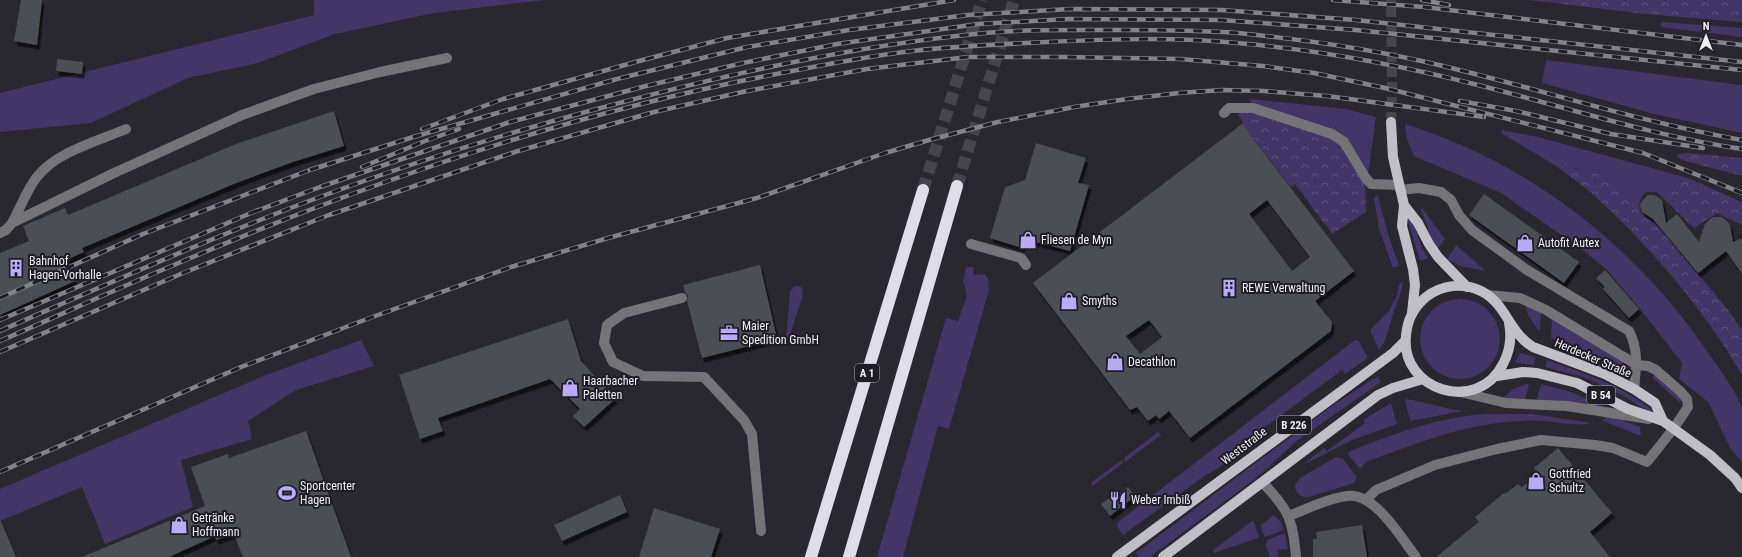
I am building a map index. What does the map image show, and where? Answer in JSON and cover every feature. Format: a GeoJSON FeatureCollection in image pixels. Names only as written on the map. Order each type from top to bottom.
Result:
{"type":"FeatureCollection","features":[{"type":"Feature","properties":{"kind":"highway"},"geometry":{"type":"LineString","coordinates":[[849,557],[957,186]]}},
{"type":"Feature","properties":{"kind":"highway","name":"A 1"},"geometry":{"type":"LineString","coordinates":[[811,557],[923,190]]}},
{"type":"Feature","properties":{"kind":"main road","name":"Herdecker Straße"},"geometry":{"type":"LineString","coordinates":[[1391,122],[1391,143],[1404,205],[1402,226],[1413,269],[1415,285],[1412,313],[1407,326],[1405,341],[1409,359],[1423,379],[1440,389],[1460,392],[1480,388],[1497,376],[1523,372],[1537,373],[1577,383],[1628,409],[1663,421],[1710,455],[1736,478],[1742,488]]}},
{"type":"Feature","properties":{"kind":"main road","name":"Herdecker Straße"},"geometry":{"type":"LineString","coordinates":[[1404,205],[1418,223],[1438,257],[1467,286]]}},
{"type":"Feature","properties":{"kind":"main road","name":"Herdecker Straße"},"geometry":{"type":"LineString","coordinates":[[1412,313],[1420,303],[1435,292],[1454,286],[1467,286],[1478,289],[1500,305],[1509,323],[1525,342],[1533,347],[1605,374],[1634,389],[1655,403],[1663,421]]}},
{"type":"Feature","properties":{"kind":"main road","name":"Herdecker Straße"},"geometry":{"type":"LineString","coordinates":[[1497,376],[1509,352],[1511,336],[1509,323]]}},
{"type":"Feature","properties":{"kind":"main road","name":"Weststraße"},"geometry":{"type":"LineString","coordinates":[[1117,557],[1393,353],[1405,341]]}},
{"type":"Feature","properties":{"kind":"main road","name":"B 226"},"geometry":{"type":"LineString","coordinates":[[1163,557],[1378,395],[1393,388],[1423,379]]}},
{"type":"Feature","properties":{"kind":"street"},"geometry":{"type":"LineString","coordinates":[[6,229],[114,173],[242,115],[314,89],[380,72],[447,58]]}},
{"type":"Feature","properties":{"kind":"street"},"geometry":{"type":"LineString","coordinates":[[1224,113],[1229,108],[1253,108],[1332,134],[1344,142],[1365,177],[1371,184],[1400,188],[1419,188],[1441,192],[1451,200],[1459,215],[1472,230],[1527,270],[1629,331],[1635,342],[1636,365],[1634,389]]}},
{"type":"Feature","properties":{"kind":"street"},"geometry":{"type":"LineString","coordinates":[[6,229],[36,177],[48,166],[62,156],[126,129]]}},
{"type":"Feature","properties":{"kind":"street"},"geometry":{"type":"LineString","coordinates":[[972,244],[1021,258],[1026,265]]}},
{"type":"Feature","properties":{"kind":"street"},"geometry":{"type":"LineString","coordinates":[[1366,500],[1376,490],[1435,465],[1497,448],[1540,440],[1613,448],[1646,462],[1674,428],[1688,407],[1687,399],[1656,370],[1648,366],[1636,365],[1546,310],[1520,298],[1488,295]]}},
{"type":"Feature","properties":{"kind":"street"},"geometry":{"type":"LineString","coordinates":[[682,298],[624,313],[607,325],[604,343],[613,362],[642,376],[704,377],[744,420],[752,434],[761,531]]}},
{"type":"Feature","properties":{"kind":"street"},"geometry":{"type":"LineString","coordinates":[[1460,392],[1506,403],[1567,406],[1663,421]]}},
{"type":"Feature","properties":{"kind":"street"},"geometry":{"type":"LineString","coordinates":[[1263,483],[1278,498],[1289,516],[1295,537],[1296,557]]}},
{"type":"Feature","properties":{"kind":"street"},"geometry":{"type":"LineString","coordinates":[[1289,516],[1348,496],[1359,497],[1366,500],[1383,514],[1416,557]]}},
{"type":"Feature","properties":{"kind":"green space"},"geometry":{"type":"Polygon","coordinates":[[[314,0],[545,0],[434,13],[335,34],[258,63],[188,78],[91,123],[0,132],[0,93],[314,15],[314,0]]]}},
{"type":"Feature","properties":{"kind":"green space"},"geometry":{"type":"Polygon","coordinates":[[[1530,0],[1742,0],[1742,22],[1645,14],[1530,0]]]}},
{"type":"Feature","properties":{"kind":"green space"},"geometry":{"type":"Polygon","coordinates":[[[1661,22],[1742,28],[1742,37],[1661,27],[1661,22]]]}},
{"type":"Feature","properties":{"kind":"green space"},"geometry":{"type":"Polygon","coordinates":[[[1546,60],[1742,85],[1742,133],[1654,114],[1542,83],[1546,60]]]}},
{"type":"Feature","properties":{"kind":"green space"},"geometry":{"type":"Polygon","coordinates":[[[1251,99],[1346,109],[1376,117],[1368,175],[1298,119],[1250,102],[1251,99]]]}},
{"type":"Feature","properties":{"kind":"green space"},"geometry":{"type":"Polygon","coordinates":[[[1242,111],[1268,116],[1330,138],[1341,144],[1365,183],[1366,212],[1332,234],[1295,184],[1291,187],[1242,124],[1243,122],[1238,115],[1242,111]]]}},
{"type":"Feature","properties":{"kind":"green space"},"geometry":{"type":"Polygon","coordinates":[[[1405,124],[1451,141],[1495,161],[1537,185],[1576,213],[1614,244],[1648,278],[1680,315],[1717,365],[1737,397],[1742,408],[1742,462],[1730,448],[1708,402],[1679,379],[1682,363],[1641,310],[1606,269],[1584,251],[1501,193],[1414,156],[1407,139],[1405,124]]]}},
{"type":"Feature","properties":{"kind":"green space"},"geometry":{"type":"Polygon","coordinates":[[[1502,130],[1538,137],[1688,178],[1657,192],[1646,192],[1641,197],[1639,205],[1597,171],[1556,166],[1501,133],[1502,130]]]}},
{"type":"Feature","properties":{"kind":"green space"},"geometry":{"type":"Polygon","coordinates":[[[1688,153],[1742,158],[1742,176],[1685,161],[1677,157],[1679,154],[1688,153]]]}},
{"type":"Feature","properties":{"kind":"green space"},"geometry":{"type":"Polygon","coordinates":[[[1556,166],[1597,171],[1639,205],[1641,213],[1660,228],[1729,311],[1742,331],[1742,375],[1711,327],[1677,282],[1619,219],[1594,195],[1556,166]]]}},
{"type":"Feature","properties":{"kind":"green space"},"geometry":{"type":"Polygon","coordinates":[[[1688,178],[1742,202],[1742,225],[1717,213],[1694,228],[1657,192],[1688,178]]]}},
{"type":"Feature","properties":{"kind":"green space"},"geometry":{"type":"Polygon","coordinates":[[[1378,196],[1388,234],[1399,266],[1393,268],[1379,229],[1374,197],[1378,196]]]}},
{"type":"Feature","properties":{"kind":"green space"},"geometry":{"type":"Polygon","coordinates":[[[1422,208],[1445,239],[1437,249],[1421,210],[1422,208]]]}},
{"type":"Feature","properties":{"kind":"green space"},"geometry":{"type":"Polygon","coordinates":[[[1409,212],[1422,248],[1428,258],[1420,261],[1406,215],[1409,212]]]}},
{"type":"Feature","properties":{"kind":"green space"},"geometry":{"type":"Polygon","coordinates":[[[1456,245],[1486,271],[1460,266],[1447,259],[1456,245]]]}},
{"type":"Feature","properties":{"kind":"green space"},"geometry":{"type":"Polygon","coordinates":[[[966,267],[974,267],[973,275],[984,274],[988,278],[989,290],[949,429],[938,426],[903,557],[877,557],[946,318],[958,321],[967,295],[963,281],[966,267]]]}},
{"type":"Feature","properties":{"kind":"green space"},"geometry":{"type":"Polygon","coordinates":[[[1403,282],[1384,343],[1379,350],[1370,330],[1389,311],[1397,295],[1399,285],[1403,282]]]}},
{"type":"Feature","properties":{"kind":"green space"},"geometry":{"type":"Polygon","coordinates":[[[795,286],[802,287],[803,295],[785,350],[790,291],[795,286]]]}},
{"type":"Feature","properties":{"kind":"green space"},"geometry":{"type":"Polygon","coordinates":[[[1452,299],[1468,299],[1489,310],[1500,331],[1500,347],[1489,368],[1468,379],[1452,379],[1438,373],[1431,368],[1426,361],[1420,347],[1420,331],[1426,317],[1431,310],[1438,305],[1452,299]]]}},
{"type":"Feature","properties":{"kind":"green space"},"geometry":{"type":"Polygon","coordinates":[[[1528,306],[1541,311],[1540,330],[1538,330],[1528,315],[1526,307],[1528,306]]]}},
{"type":"Feature","properties":{"kind":"green space"},"geometry":{"type":"Polygon","coordinates":[[[1552,318],[1623,362],[1621,365],[1618,365],[1551,338],[1552,318]]]}},
{"type":"Feature","properties":{"kind":"green space"},"geometry":{"type":"Polygon","coordinates":[[[361,340],[374,366],[296,390],[248,421],[252,439],[181,460],[193,507],[105,544],[82,487],[0,521],[0,489],[266,375],[361,340]]]}},
{"type":"Feature","properties":{"kind":"green space"},"geometry":{"type":"Polygon","coordinates":[[[1355,340],[1359,341],[1368,358],[1345,374],[1342,370],[1226,456],[1229,460],[1226,463],[1200,479],[1123,535],[1117,526],[1118,522],[1355,340]]]}},
{"type":"Feature","properties":{"kind":"green space"},"geometry":{"type":"Polygon","coordinates":[[[1520,353],[1535,357],[1534,365],[1516,363],[1515,362],[1520,353]]]}},
{"type":"Feature","properties":{"kind":"green space"},"geometry":{"type":"Polygon","coordinates":[[[1547,360],[1618,388],[1656,413],[1653,415],[1625,397],[1583,377],[1545,367],[1547,360]]]}},
{"type":"Feature","properties":{"kind":"green space"},"geometry":{"type":"Polygon","coordinates":[[[1654,374],[1683,400],[1679,402],[1653,378],[1654,374]]]}},
{"type":"Feature","properties":{"kind":"green space"},"geometry":{"type":"Polygon","coordinates":[[[1378,376],[1381,382],[1298,440],[1255,479],[1150,557],[1139,557],[1136,553],[1333,405],[1378,376]]]}},
{"type":"Feature","properties":{"kind":"green space"},"geometry":{"type":"Polygon","coordinates":[[[1529,384],[1525,399],[1506,399],[1504,397],[1513,389],[1529,384]]]}},
{"type":"Feature","properties":{"kind":"green space"},"geometry":{"type":"Polygon","coordinates":[[[1541,384],[1571,392],[1599,404],[1600,407],[1537,399],[1541,384]]]}},
{"type":"Feature","properties":{"kind":"green space"},"geometry":{"type":"Polygon","coordinates":[[[1405,399],[1420,401],[1448,409],[1463,411],[1410,421],[1405,399]]]}},
{"type":"Feature","properties":{"kind":"green space"},"geometry":{"type":"Polygon","coordinates":[[[1391,403],[1397,424],[1352,440],[1307,463],[1306,462],[1324,448],[1327,451],[1365,423],[1363,420],[1391,403]]]}},
{"type":"Feature","properties":{"kind":"green space"},"geometry":{"type":"Polygon","coordinates":[[[1486,414],[1532,414],[1591,423],[1573,424],[1525,421],[1488,424],[1452,432],[1400,449],[1366,462],[1360,469],[1348,454],[1348,452],[1365,445],[1416,427],[1451,419],[1486,414]]]}},
{"type":"Feature","properties":{"kind":"green space"},"geometry":{"type":"Polygon","coordinates":[[[1606,416],[1640,427],[1641,436],[1603,421],[1606,416]]]}},
{"type":"Feature","properties":{"kind":"green space"},"geometry":{"type":"Polygon","coordinates":[[[1158,432],[1161,435],[1125,462],[1124,458],[1158,432]]]}},
{"type":"Feature","properties":{"kind":"green space"},"geometry":{"type":"Polygon","coordinates":[[[1336,457],[1343,459],[1357,477],[1354,483],[1309,497],[1303,497],[1299,494],[1295,485],[1300,478],[1336,457]]]}},
{"type":"Feature","properties":{"kind":"green space"},"geometry":{"type":"Polygon","coordinates":[[[1122,460],[1123,463],[1091,487],[1092,482],[1122,460]]]}},
{"type":"Feature","properties":{"kind":"green space"},"geometry":{"type":"Polygon","coordinates":[[[1274,515],[1280,521],[1284,530],[1265,537],[1261,525],[1274,515]]]}},
{"type":"Feature","properties":{"kind":"green space"},"geometry":{"type":"Polygon","coordinates":[[[1252,521],[1254,522],[1259,536],[1258,538],[1214,553],[1213,550],[1252,521]]]}},
{"type":"Feature","properties":{"kind":"green space"},"geometry":{"type":"Polygon","coordinates":[[[1285,533],[1288,549],[1277,550],[1278,557],[1270,557],[1266,545],[1267,540],[1285,533]]]}},
{"type":"Feature","properties":{"kind":"building"},"geometry":{"type":"Polygon","coordinates":[[[21,0],[42,0],[37,45],[14,41],[21,0]]]}},
{"type":"Feature","properties":{"kind":"building"},"geometry":{"type":"Polygon","coordinates":[[[57,59],[83,62],[82,74],[56,71],[57,59]]]}},
{"type":"Feature","properties":{"kind":"building"},"geometry":{"type":"Polygon","coordinates":[[[334,111],[344,146],[293,162],[236,183],[82,248],[84,252],[64,261],[75,281],[0,315],[0,253],[29,241],[23,226],[65,208],[68,215],[236,144],[334,111]]]}},
{"type":"Feature","properties":{"kind":"building","name":"REWE Verwaltung"},"geometry":{"type":"Polygon","coordinates":[[[1242,124],[1354,271],[1315,301],[1332,322],[1331,331],[1190,438],[1169,411],[1159,419],[1156,415],[1148,421],[1137,407],[1130,410],[1033,283],[1242,124]],[[1267,200],[1249,214],[1292,271],[1310,257],[1267,200]],[[1149,320],[1126,336],[1140,354],[1162,337],[1149,320]]]}},
{"type":"Feature","properties":{"kind":"building"},"geometry":{"type":"Polygon","coordinates":[[[1036,143],[1086,158],[1078,183],[1089,185],[1070,251],[1025,239],[1022,248],[990,238],[1005,187],[1025,180],[1036,143]]]}},
{"type":"Feature","properties":{"kind":"building"},"geometry":{"type":"Polygon","coordinates":[[[1484,194],[1579,262],[1564,283],[1469,215],[1484,194]]]}},
{"type":"Feature","properties":{"kind":"building"},"geometry":{"type":"Polygon","coordinates":[[[1648,195],[1654,195],[1662,200],[1666,223],[1677,214],[1699,242],[1705,224],[1713,217],[1721,217],[1727,221],[1730,225],[1733,242],[1742,238],[1742,274],[1726,251],[1698,273],[1653,219],[1642,212],[1640,206],[1641,202],[1648,195]]]}},
{"type":"Feature","properties":{"kind":"building"},"geometry":{"type":"Polygon","coordinates":[[[760,265],[777,339],[702,358],[687,301],[688,296],[683,285],[760,265]]]}},
{"type":"Feature","properties":{"kind":"building"},"geometry":{"type":"Polygon","coordinates":[[[1605,270],[1639,309],[1629,318],[1603,289],[1605,287],[1596,278],[1605,270]]]}},
{"type":"Feature","properties":{"kind":"building"},"geometry":{"type":"Polygon","coordinates":[[[568,319],[581,361],[615,399],[584,427],[573,416],[580,409],[550,379],[438,418],[443,431],[420,439],[399,375],[568,319]]]}},
{"type":"Feature","properties":{"kind":"building","name":"Sportcenter Hagen"},"geometry":{"type":"Polygon","coordinates":[[[306,431],[351,557],[243,557],[234,534],[216,540],[215,536],[169,557],[82,557],[205,506],[191,467],[228,454],[229,458],[306,431]]]}},
{"type":"Feature","properties":{"kind":"building"},"geometry":{"type":"Polygon","coordinates":[[[1558,448],[1612,513],[1590,532],[1610,557],[1436,557],[1479,522],[1475,517],[1504,493],[1505,494],[1518,484],[1522,487],[1539,474],[1534,468],[1558,448]]]}},
{"type":"Feature","properties":{"kind":"building","name":"Weber Imbiß"},"geometry":{"type":"Polygon","coordinates":[[[1128,487],[1135,496],[1110,516],[1101,504],[1128,487]]]}},
{"type":"Feature","properties":{"kind":"building"},"geometry":{"type":"Polygon","coordinates":[[[620,495],[627,512],[562,541],[554,525],[620,495]]]}},
{"type":"Feature","properties":{"kind":"building"},"geometry":{"type":"Polygon","coordinates":[[[654,508],[720,529],[711,557],[639,557],[654,508]]]}},
{"type":"Feature","properties":{"kind":"building"},"geometry":{"type":"Polygon","coordinates":[[[0,519],[11,545],[16,557],[0,557],[0,519]]]}},
{"type":"Feature","properties":{"kind":"building"},"geometry":{"type":"Polygon","coordinates":[[[1362,525],[1367,557],[1313,557],[1313,539],[1317,539],[1316,532],[1362,525]]]}},
{"type":"Feature","properties":{"kind":"tunnel"},"geometry":{"type":"LineString","coordinates":[[923,190],[982,0]]}},
{"type":"Feature","properties":{"kind":"tunnel"},"geometry":{"type":"LineString","coordinates":[[957,186],[1014,0]]}},
{"type":"Feature","properties":{"kind":"tunnel"},"geometry":{"type":"LineString","coordinates":[[1391,0],[1391,122]]}},
{"type":"Feature","properties":{"kind":"railway"},"geometry":{"type":"LineString","coordinates":[[422,129],[503,99],[727,38],[954,0]]}},
{"type":"Feature","properties":{"kind":"railway"},"geometry":{"type":"LineString","coordinates":[[1333,0],[1424,7],[1742,45]]}},
{"type":"Feature","properties":{"kind":"railway"},"geometry":{"type":"LineString","coordinates":[[1422,0],[1449,5]]}},
{"type":"Feature","properties":{"kind":"railway"},"geometry":{"type":"LineString","coordinates":[[310,170],[413,137],[617,79],[747,47],[849,30],[968,15],[1069,9],[1221,10],[1356,20],[1742,62]]}},
{"type":"Feature","properties":{"kind":"railway"},"geometry":{"type":"LineString","coordinates":[[254,212],[320,187],[510,122],[646,86],[743,63],[837,44],[978,24],[1068,19],[1221,20],[1356,30],[1742,70]]}},
{"type":"Feature","properties":{"kind":"railway"},"geometry":{"type":"LineString","coordinates":[[0,331],[158,262],[277,213],[385,173],[489,140],[593,110],[735,74],[830,55],[975,34],[1048,30],[1208,31],[1238,33],[1350,47],[1417,60],[1660,123],[1742,140]]}},
{"type":"Feature","properties":{"kind":"railway"},"geometry":{"type":"LineString","coordinates":[[0,341],[130,283],[248,234],[399,177],[475,152],[552,128],[708,88],[833,63],[912,51],[996,44],[1118,39],[1214,41],[1268,46],[1359,59],[1419,71],[1675,137],[1742,149]]}},
{"type":"Feature","properties":{"kind":"railway"},"geometry":{"type":"LineString","coordinates":[[0,352],[183,273],[329,215],[518,151],[654,112],[747,91],[867,69],[968,57],[1180,59],[1263,66],[1314,73],[1385,88],[1643,153],[1742,193]]}},
{"type":"Feature","properties":{"kind":"railway"},"geometry":{"type":"LineString","coordinates":[[0,472],[241,367],[367,319],[511,267],[608,238],[757,198],[885,153],[998,122],[1074,107],[1127,99],[1222,90],[1264,91],[1327,96],[1484,117]]}},
{"type":"Feature","properties":{"kind":"railway"},"geometry":{"type":"LineString","coordinates":[[1460,101],[1516,111],[1611,134],[1703,148]]}},
{"type":"Feature","properties":{"kind":"railway"},"geometry":{"type":"LineString","coordinates":[[362,167],[425,141],[459,129]]}},
{"type":"Feature","properties":{"kind":"railway"},"geometry":{"type":"LineString","coordinates":[[0,298],[143,234],[315,168]]}},
{"type":"Feature","properties":{"kind":"railway"},"geometry":{"type":"LineString","coordinates":[[0,320],[258,210]]}},
{"type":"Feature","properties":{"kind":"place","name":"Fliesen de Myn"},"geometry":{"type":"Point","coordinates":[1028,240]}},
{"type":"Feature","properties":{"kind":"place","name":"Autofit Autex"},"geometry":{"type":"Point","coordinates":[1525,243]}},
{"type":"Feature","properties":{"kind":"place","name":"Bahnhof Hagen-Vorhalle"},"geometry":{"type":"Point","coordinates":[16,268]}},
{"type":"Feature","properties":{"kind":"place","name":"REWE Verwaltung"},"geometry":{"type":"Point","coordinates":[1229,288]}},
{"type":"Feature","properties":{"kind":"place","name":"Smyths"},"geometry":{"type":"Point","coordinates":[1069,301]}},
{"type":"Feature","properties":{"kind":"place","name":"Maier Spedition GmbH"},"geometry":{"type":"Point","coordinates":[729,333]}},
{"type":"Feature","properties":{"kind":"place","name":"Decathlon"},"geometry":{"type":"Point","coordinates":[1115,362]}},
{"type":"Feature","properties":{"kind":"place","name":"Haarbacher Paletten"},"geometry":{"type":"Point","coordinates":[570,388]}},
{"type":"Feature","properties":{"kind":"place","name":"Gottfried Schultz"},"geometry":{"type":"Point","coordinates":[1536,481]}},
{"type":"Feature","properties":{"kind":"place","name":"Sportcenter Hagen"},"geometry":{"type":"Point","coordinates":[287,493]}},
{"type":"Feature","properties":{"kind":"place","name":"Weber Imbiß"},"geometry":{"type":"Point","coordinates":[1118,500]}},
{"type":"Feature","properties":{"kind":"place","name":"Getränke Hoffmann"},"geometry":{"type":"Point","coordinates":[179,525]}}]}
